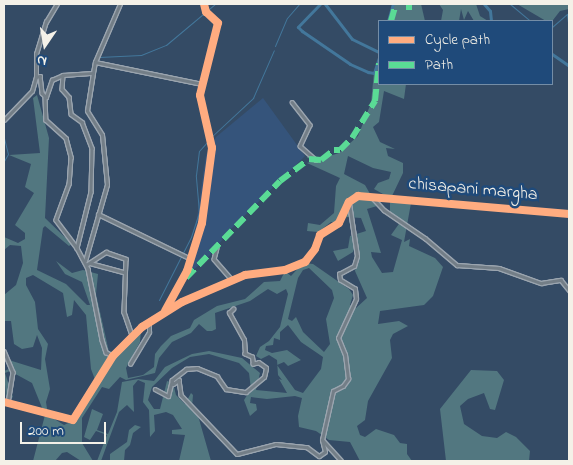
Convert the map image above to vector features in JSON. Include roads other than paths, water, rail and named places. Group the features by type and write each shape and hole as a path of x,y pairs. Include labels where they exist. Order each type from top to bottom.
{"street":[{"path":"4,120 32,91 36,77 36,54 46,22 57,4"},
{"path":"85,264 106,185 102,135 87,111 92,72 120,4"},
{"path":"165,311 191,259 202,223 212,148 200,95 218,23 206,12 204,4"},
{"path":"95,62 202,84"},
{"path":"44,96 52,80 63,75 92,72"},
{"path":"63,75 62,89 69,97 70,114 82,122 92,148 92,192 77,248"},
{"path":"36,77 41,79 46,120 66,138 71,157 70,184 56,220 77,248 85,264 94,289 102,340 106,352 112,356"},
{"path":"292,102 310,125 300,146 316,160"},
{"name":"chisapani margha","path":"349,202 358,196 373,196 569,214"},
{"path":"373,196 384,210 426,238 457,265 499,268 541,283 561,280 569,290"},
{"path":"4,351 13,372 6,403 72,420 112,356 132,335 148,322 165,311 232,280 258,272 285,270 305,262 315,249 320,235 339,223 349,202"},
{"path":"172,380 173,384 179,380 181,395 237,454 276,444 307,447 319,456 325,452 322,440 333,391 343,386 348,379 346,355 338,338 356,299 355,289 340,280 339,274 354,266 357,256 349,202"},
{"path":"98,214 191,259"},
{"path":"217,248 214,259 232,280"},
{"path":"85,264 106,252 126,259 124,272 124,312 132,335"},
{"path":"90,262 124,272"},
{"path":"156,390 168,396 172,380 186,369 197,368 217,376 226,389 246,392 264,377 266,368 259,363 253,364 252,356 245,354 244,340 229,313 233,309"},
{"path":"130,364 149,332 148,322"},
{"path":"322,440 341,461"}],"waterway":[{"path":"99,57 141,55 166,45 215,4"},
{"path":"275,46 287,18 299,4"},
{"path":"320,4 298,27 302,31 350,64 368,72 374,73 378,61"},
{"path":"325,4 352,39 378,52"},
{"path":"388,20 393,4"},
{"path":"484,4 490,11 491,20"},
{"path":"510,4 529,20"},
{"path":"553,26 567,14 569,31"},
{"path":"210,138 253,98 274,50"},
{"path":"553,55 569,66"},
{"path":"4,138 8,154 4,161"},
{"path":"159,300 191,237 199,212 196,175 199,151 208,141"}]}
